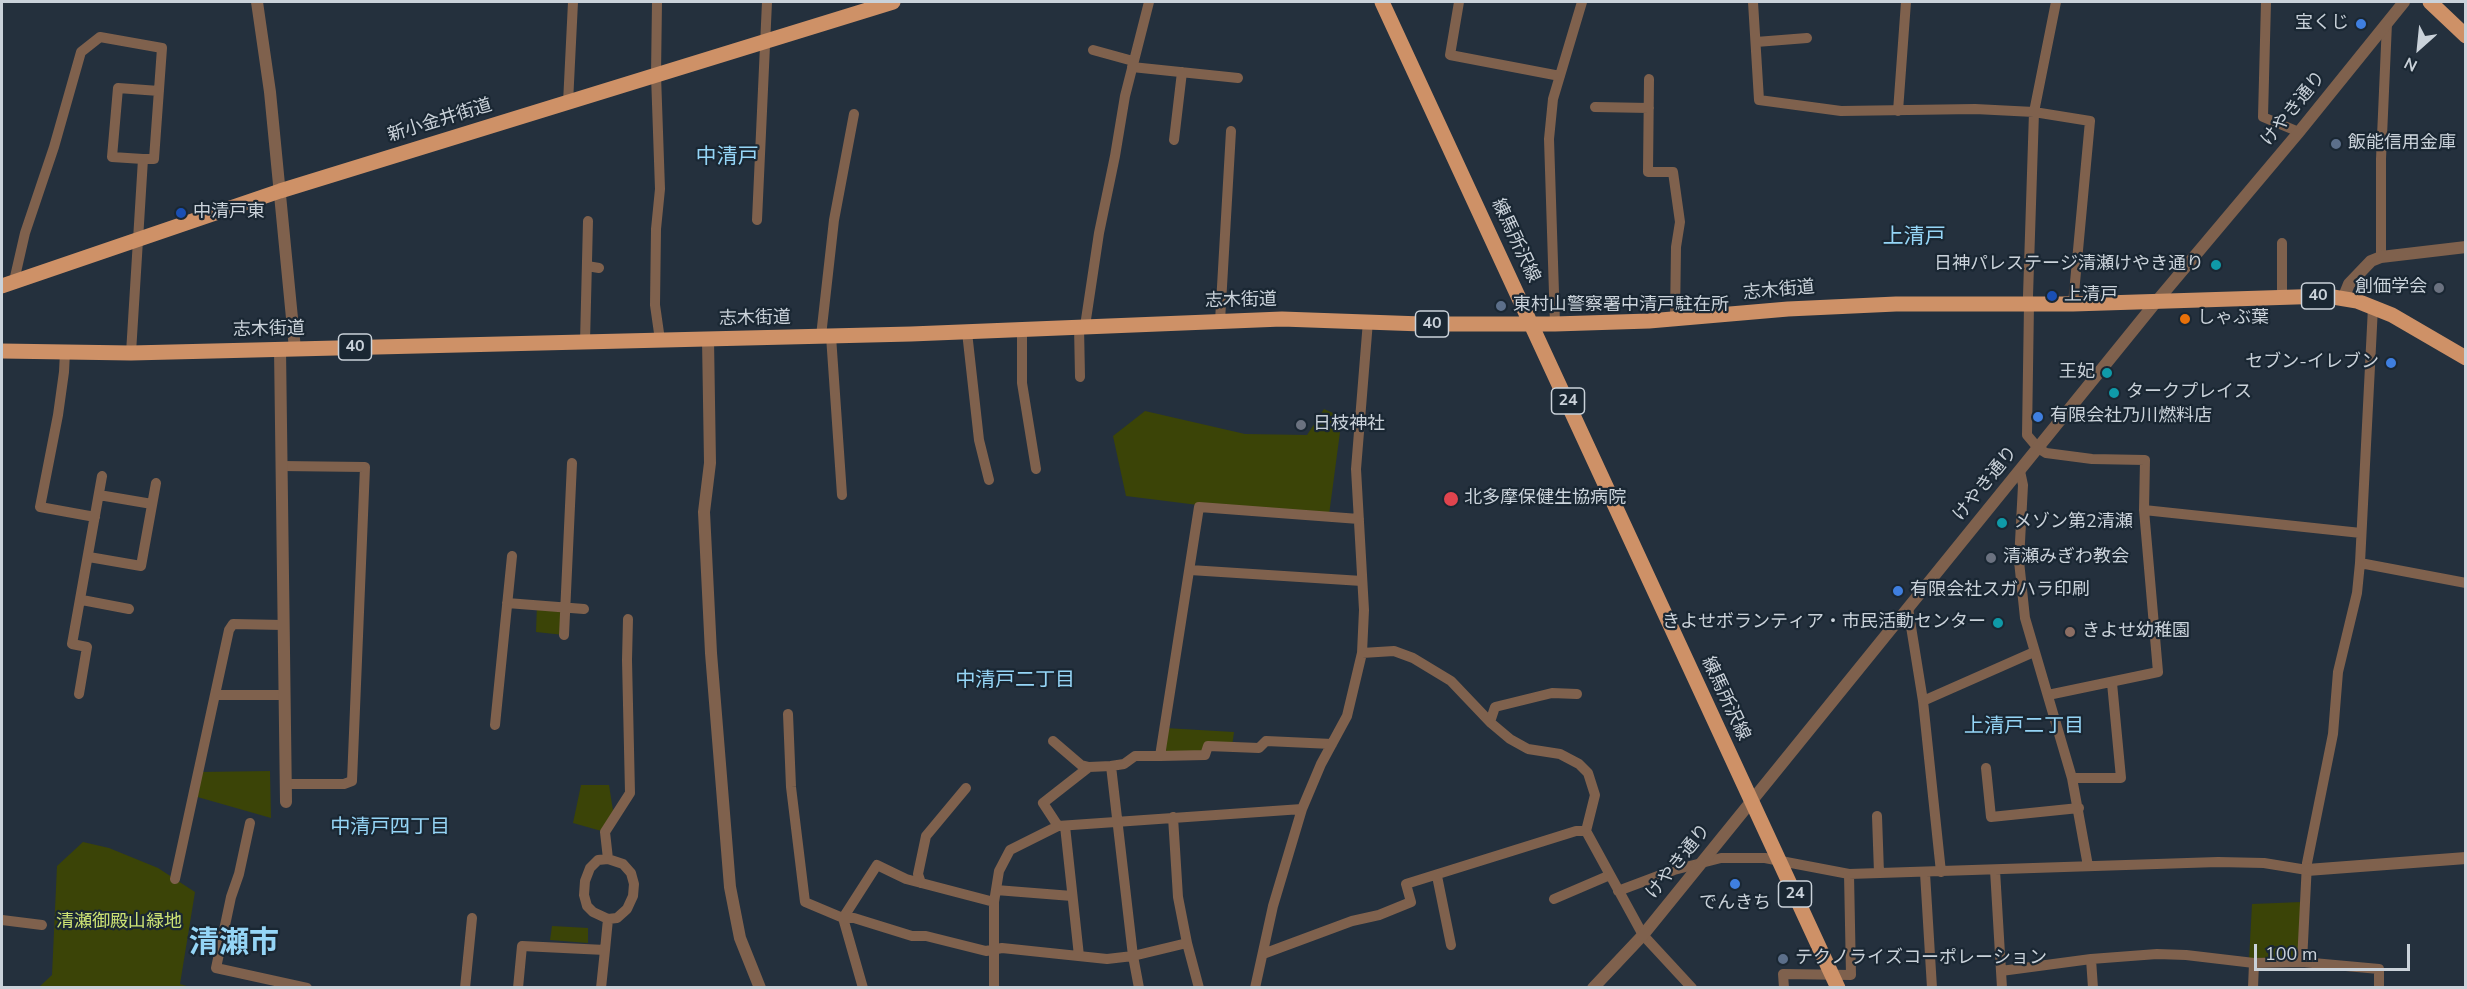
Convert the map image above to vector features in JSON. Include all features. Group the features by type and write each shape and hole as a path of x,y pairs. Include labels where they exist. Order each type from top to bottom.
{"main road":[{"name":"新小金井街道","path":"8,284 280,191 893,2"},
{"name":"練馬所沢線","path":"1382,2 1835,981"},
{"path":"2430,2 2466,36"},
{"name":"志木街道","path":"2,351 131,353 708,339 967,332 1220,321 1555,324 1675,319 1840,306 2073,304 2326,296 2373,307 2392,315 2466,358"}],"street":[{"path":"257,2 270,92 296,349"},
{"path":"568,102 573,2"},
{"path":"657,2 656,75 660,189 656,229 655,305 660,340"},
{"path":"757,220 767,2"},
{"path":"1080,376 1082,326 1098,233 1133,64 1149,2"},
{"path":"1459,2 1450,55 1560,76"},
{"path":"1555,324 1549,139 1553,99 1582,2"},
{"path":"1753,2 1759,100 1841,111 1975,109 2034,112 2090,121 2073,304"},
{"path":"1899,111 1906,2"},
{"path":"2048,695 2158,672 2144,510 2145,460 2055,455 2038,448 2027,435 2030,304 2028,296 2034,112 2056,2"},
{"path":"2266,2 2262,117 2299,132"},
{"name":"けやき通り","path":"1593,987 1643,935 2156,302 2299,132 2404,2"},
{"path":"2381,257 2381,159 2387,23"},
{"path":"8,284 54,147 81,52 100,37 162,48 159,91 154,159 112,157 118,88 159,91"},
{"path":"1756,42 1807,38"},
{"path":"1092,50 1133,64 1238,78"},
{"path":"1174,140 1182,72"},
{"path":"1649,79 1648,172 1673,172 1680,222 1676,247 1675,319"},
{"path":"1595,107 1649,108"},
{"path":"842,495 826,336 834,220 854,114"},
{"path":"1220,321 1231,130"},
{"path":"131,353 143,159"},
{"path":"585,342 588,221"},
{"path":"2282,243 2282,297"},
{"path":"2343,299 2349,284 2365,267 2381,257 2466,247"},
{"path":"587,266 599,268"},
{"path":"2301,962 2307,870 2333,734 2338,672 2357,593 2373,307"},
{"path":"1255,987 1274,906 1302,809 1347,716 1362,653 1364,637 1356,469 1368,321"},
{"path":"1022,330 1022,383 1036,469"},
{"path":"967,332 978,390 989,480"},
{"path":"708,339 710,463 704,512 712,665 730,887 741,938 760,987"},
{"path":"280,349 286,802"},
{"path":"65,352 58,415 40,507 95,517"},
{"path":"564,635 573,463"},
{"path":"281,466 365,467 352,781 344,784 286,784"},
{"path":"2020,471 2023,485 2019,561 2025,618 2073,778 2088,866"},
{"path":"79,694 87,647 72,644 82,600 102,476"},
{"path":"89,557 141,566 156,483"},
{"path":"99,495 152,504"},
{"path":"1160,756 1199,507 1359,519"},
{"path":"2144,510 2361,533"},
{"path":"495,725 512,556"},
{"path":"2360,564 2466,583"},
{"path":"1190,570 1362,581"},
{"path":"82,600 129,609"},
{"path":"507,603 584,609"},
{"path":"1908,608 1923,701 1941,872"},
{"path":"608,859 605,832 630,793 628,619"},
{"path":"175,879 229,630 233,624 282,625"},
{"path":"1362,653 1394,651 1413,658 1452,681 1490,722 1510,739 1528,749 1560,754 1578,764 1588,773 1595,795 1586,831 1643,935 1692,987"},
{"path":"1923,701 2034,652"},
{"path":"2073,778 2121,778 2112,683"},
{"path":"1490,722 1495,707 1552,693 1577,694"},
{"path":"215,695 284,694"},
{"path":"788,714 791,787 806,902 843,918 854,918 912,936 926,936 986,951 994,949 1107,959 1133,956 1187,943"},
{"path":"1053,741 1081,765 1089,767 1124,764 1135,756 1205,755 1208,746 1259,748 1266,741 1332,744"},
{"path":"1111,766 1133,956 1139,987"},
{"path":"1079,956 1061,826 1043,803 1089,767"},
{"path":"1986,768 1991,817 2079,808"},
{"path":"921,883 918,874 926,836 966,788"},
{"path":"994,987 994,902 999,871 1010,850 1061,826 1302,809"},
{"path":"1877,816 1879,873"},
{"path":"1173,817 1178,897 1187,943 1200,987"},
{"path":"250,823 216,968 255,983 308,987"},
{"path":"1263,954 1411,902 1406,884 1576,831 1586,831"},
{"path":"1618,891 1674,870 1716,858 1765,858 1849,874 2264,863 2307,870 2466,858"},
{"path":"608,859 623,864 631,873 634,884 633,896 627,909 617,918 608,919 593,912 587,906 584,895 585,881 590,868 598,860 608,859"},
{"path":"864,987 843,918 877,864 906,879 994,902"},
{"path":"1995,870 2001,987"},
{"path":"1925,873 1932,987"},
{"path":"1784,987 1783,974 1835,981 1851,975 1849,874"},
{"path":"1554,899 1610,875"},
{"path":"1437,876 1451,945"},
{"path":"996,890 1072,896"},
{"path":"465,987 472,918"},
{"path":"601,987 608,919"},
{"path":"2,920 42,925"},
{"path":"519,987 522,946 605,950"},
{"path":"2001,971 2125,956 2186,955 2254,963 2301,962 2379,969 2382,987"},
{"path":"2091,959 2093,987"},
{"path":"2253,987 2254,963"}],"green space":[{"path":"1324,409 1342,417 1329,515 1198,505 1126,496 1113,436 1145,411 1245,434 1307,435"},
{"path":"537,605 565,607 564,635 536,632"},
{"path":"1165,728 1234,732 1232,747 1208,746 1205,755 1160,756"},
{"path":"270,771 271,818 194,796 199,772"},
{"path":"581,785 609,785 614,817 605,832 573,823"},
{"name":"清瀬御殿山緑地","path":"83,842 109,848 158,868 195,892 180,984 190,987 38,988 52,975 57,866"},
{"path":"2302,902 2299,960 2249,960 2252,904"},
{"path":"552,926 588,928 588,943 550,940"}],"place":[{"name":"宝くじ","path":"2361,24"},
{"name":"飯能信用金庫","path":"2336,144"},
{"name":"中清戸東","path":"181,213"},
{"name":"日神パレステージ清瀬けやき通り","path":"2216,265"},
{"name":"創価学会","path":"2439,288"},
{"name":"上清戸","path":"2052,296"},
{"name":"東村山警察署中清戸駐在所","path":"1501,306"},
{"name":"しゃぶ葉","path":"2185,319"},
{"name":"セブン-イレブン","path":"2391,363"},
{"name":"王妃","path":"2107,373"},
{"name":"タークプレイス","path":"2114,393"},
{"name":"有限会社乃川燃料店","path":"2038,417"},
{"name":"日枝神社","path":"1301,425"},
{"name":"北多摩保健生協病院","path":"1451,499"},
{"name":"メゾン第2清瀬","path":"2002,523"},
{"name":"清瀬みぎわ教会","path":"1991,558"},
{"name":"有限会社スガハラ印刷","path":"1898,591"},
{"name":"きよせボランティア・市民活動センター","path":"1998,623"},
{"name":"きよせ幼稚園","path":"2070,632"},
{"name":"でんきち","path":"1735,884"},
{"name":"テクノライズコーポレーション","path":"1783,959"}],"district":[{"name":"中清戸","path":"727,158"},
{"name":"上清戸","path":"1914,238"},
{"name":"中清戸二丁目","path":"1015,681"},
{"name":"上清戸二丁目","path":"2024,727"},
{"name":"中清戸四丁目","path":"390,828"},
{"name":"清瀬市","path":"234,945"}]}
